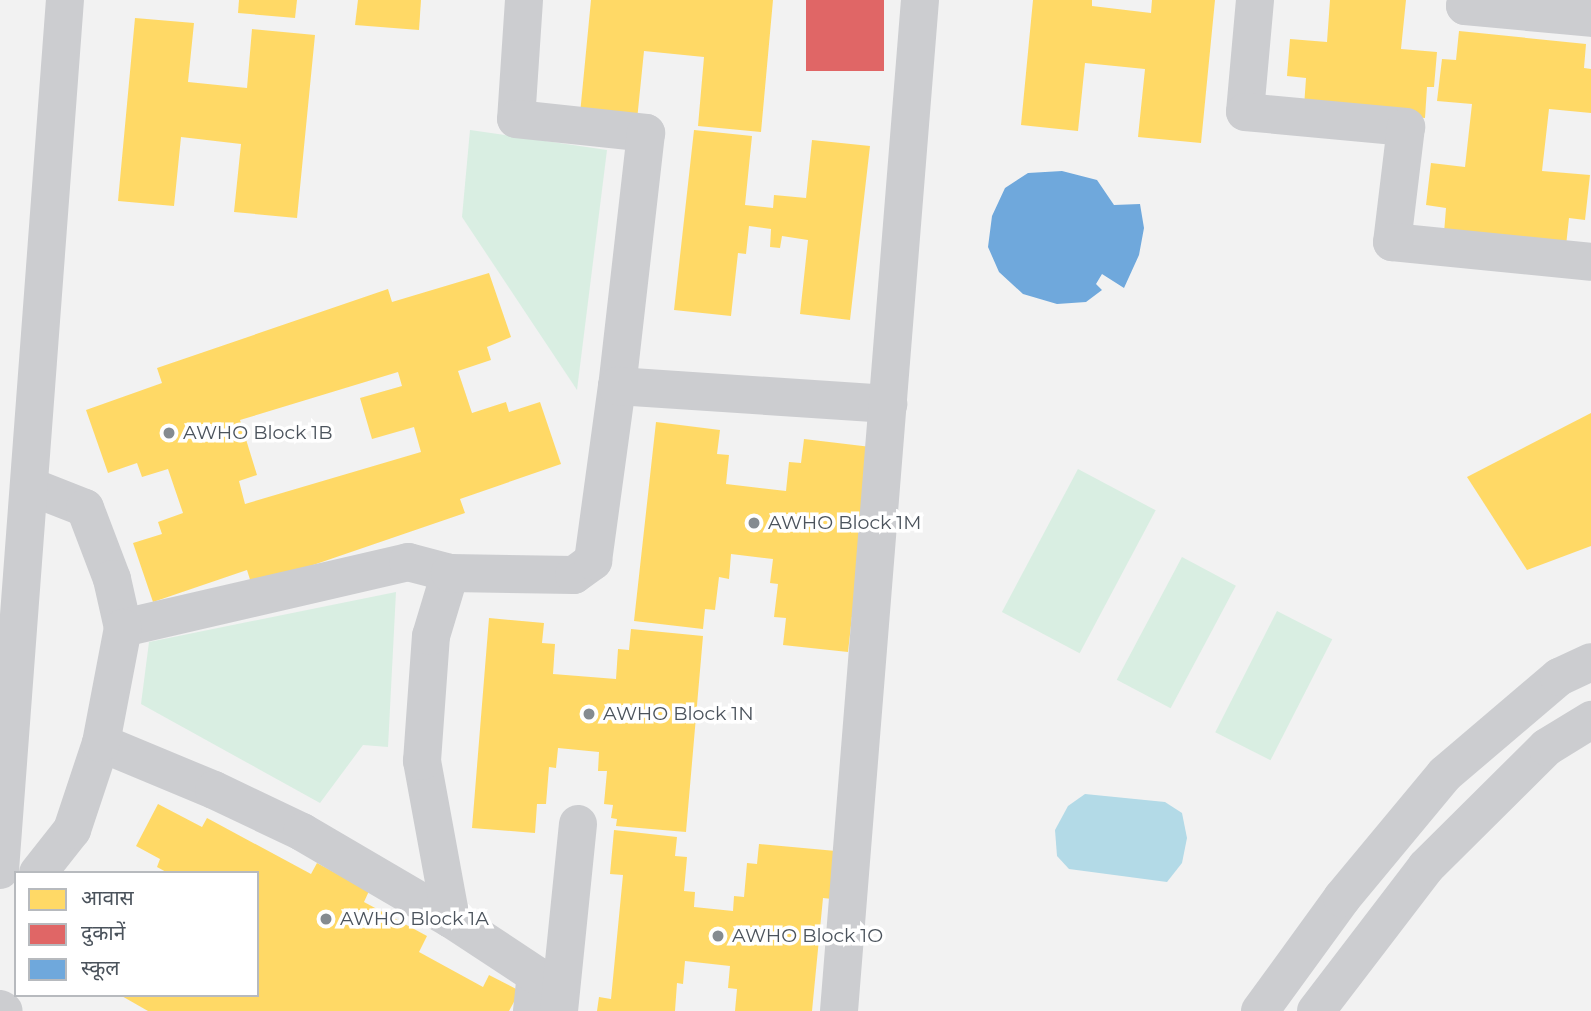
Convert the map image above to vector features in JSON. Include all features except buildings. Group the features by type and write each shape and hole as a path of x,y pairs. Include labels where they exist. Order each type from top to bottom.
{"street":[{"path":"0,870 65,0"},
{"path":"123,628 408,562 450,573 574,575 593,561 617,386 646,133 516,119 524,0"},
{"path":"839,1011 920,0"},
{"path":"1255,0 1245,112 1406,127 1392,242 1591,262"},
{"path":"1466,0 1465,6 1591,18"},
{"path":"617,386 888,404"},
{"path":"29,486 85,508 112,579 123,628 101,743 72,830 40,871"},
{"path":"450,573 431,636 422,761 451,919"},
{"path":"1260,1011 1342,898 1445,774 1559,677 1591,662"},
{"path":"1316,1011 1426,867 1547,747 1591,720"},
{"path":"101,743 214,790 302,832 451,919 536,975 532,1011"},
{"path":"559,1011 578,824"}],"green space":[{"path":"470,130 607,150 577,390 462,217"},
{"path":"1078,469 1156,510 1080,653 1002,612"},
{"path":"1182,557 1236,586 1171,708 1117,680"},
{"path":"396,592 388,747 363,745 320,803 141,704 149,642"},
{"path":"1277,611 1332,639 1270,760 1215,732"}],"water":[{"path":"1085,794 1165,802 1182,813 1187,838 1182,863 1167,882 1069,869 1057,856 1055,830 1068,806"}],"place":[{"name":"AWHO Block 1B","path":"169,433"},
{"name":"AWHO Block 1M","path":"754,523"},
{"name":"AWHO Block 1N","path":"589,714"},
{"name":"AWHO Block 1A","path":"326,919"},
{"name":"AWHO Block 1O","path":"718,936"}]}
